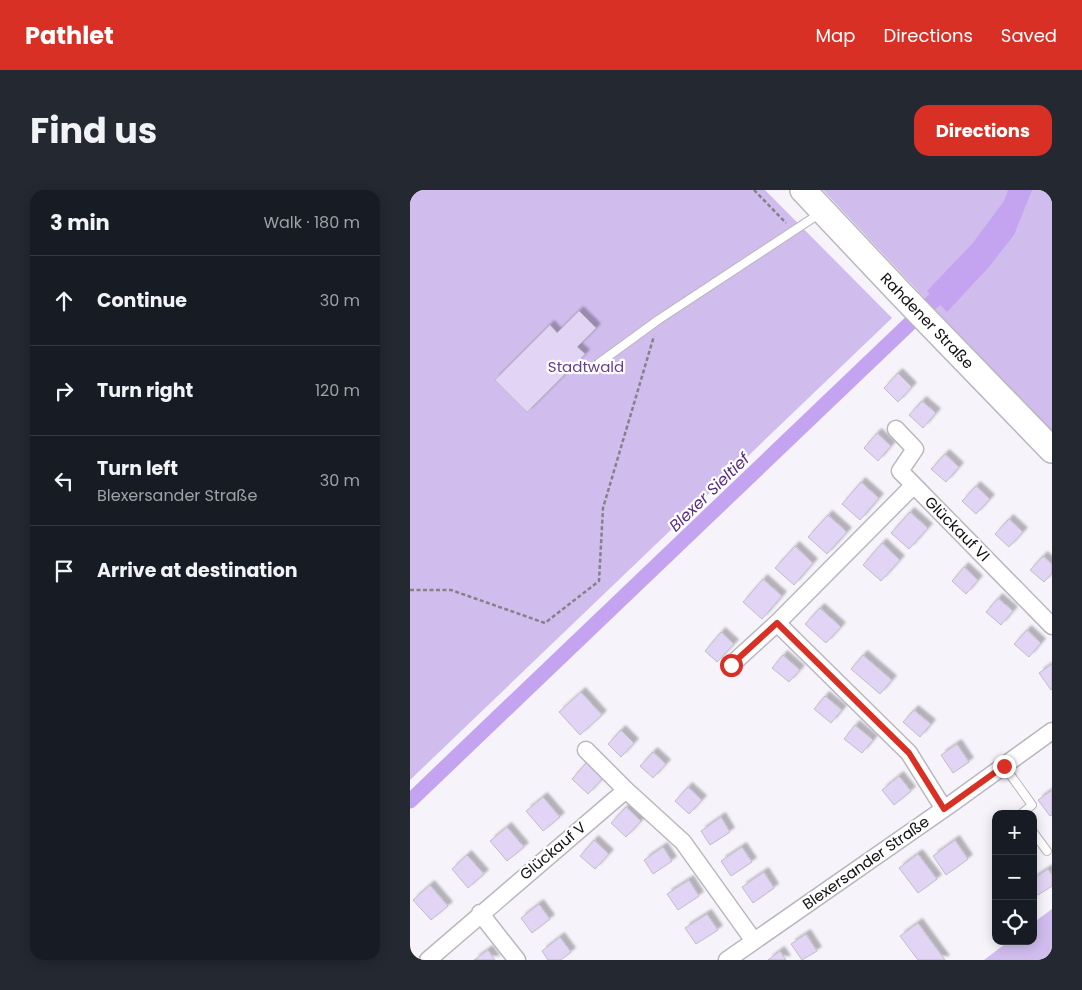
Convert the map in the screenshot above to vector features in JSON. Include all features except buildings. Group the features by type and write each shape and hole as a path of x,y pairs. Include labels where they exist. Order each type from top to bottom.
{"main road":[{"name":"Rahdener Straße","path":"803,190 1052,450"}],"street":[{"name":"Glückauf VI","path":"896,429 916,449 900,471 1052,626"},
{"path":"731,665 777,623 913,486"},
{"path":"777,623 909,753 944,809"},
{"name":"Blexersander Straße","path":"727,960 944,809 1052,731"},
{"path":"586,750 683,842 754,941"},
{"name":"Glückauf V","path":"428,960 480,913 626,790"},
{"path":"480,913 517,960"}],"lane":[{"path":"599,362 658,320 794,232 823,211"},
{"path":"1004,766 1032,805 1026,810"},
{"path":"1037,837 1047,851"}],"path":[{"path":"754,190 794,232"},
{"path":"410,590 451,590 545,623 599,581 603,508 658,320"}],"green space":[{"name":"Stadtwald","path":"410,190 765,190 892,318 410,780"},
{"path":"823,190 1052,190 1052,434"},
{"path":"1052,909 1052,960 984,960 1004,945 1037,945 1037,920"}],"shaded area":[{"path":"1008,190 1032,190 1014,235 988,268 947,312 927,291 972,244 1004,201"}],"waterway":[{"name":"Blexer Sieltief","path":"410,801 949,286"}],"route":[{"path":"731,665 777,623 909,753 944,809 1004,766"}]}
